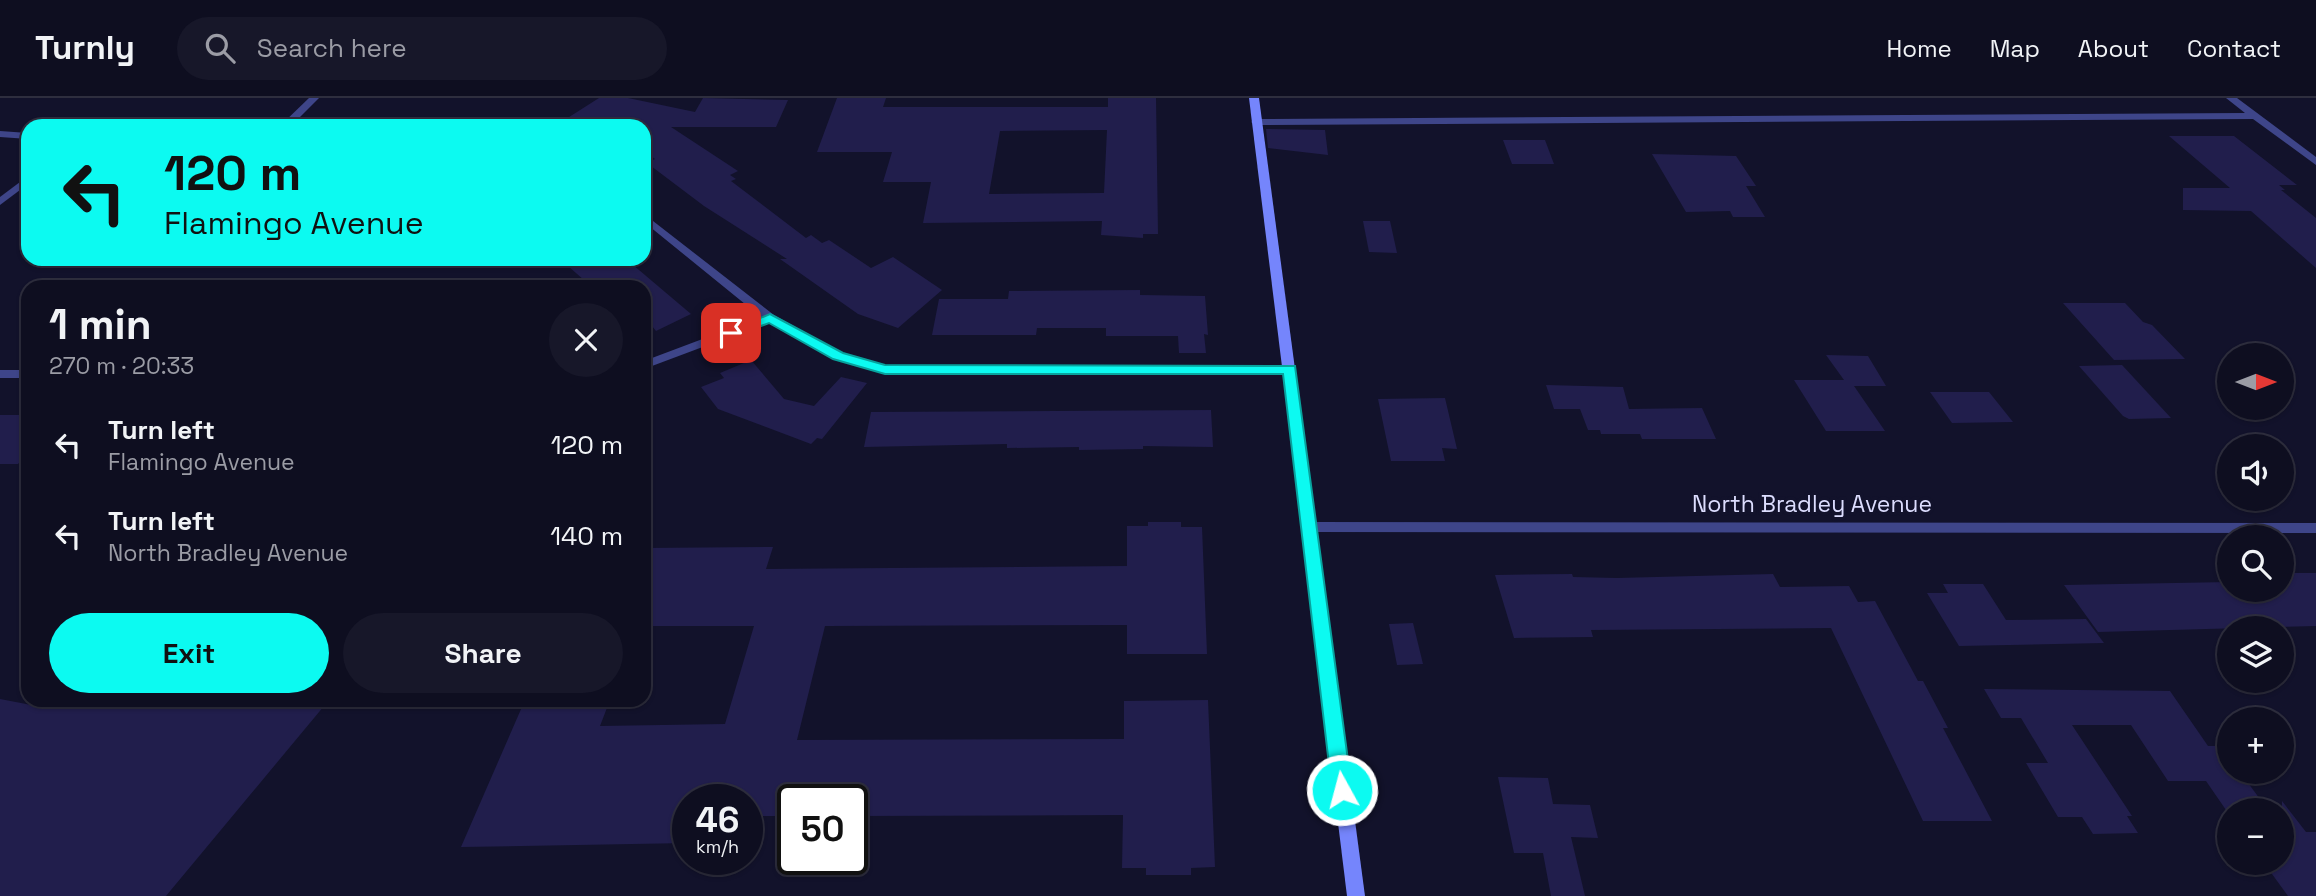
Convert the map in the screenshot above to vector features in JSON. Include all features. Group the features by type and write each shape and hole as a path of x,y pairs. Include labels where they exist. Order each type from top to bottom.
{"main road":[{"path":"1254,98 1275,244 1308,527 1356,896"}],"street":[{"path":"292,119 314,98"},
{"path":"2231,98 2316,162"},
{"path":"1256,122 2255,116"},
{"path":"0,134 21,136"},
{"path":"0,202 21,185"},
{"path":"651,223 770,318 838,356 885,370 1290,369"},
{"path":"651,362 770,318"},
{"path":"0,374 21,374"},
{"name":"North Bradley Avenue","path":"1308,527 2316,528"}],"building":[{"path":"599,98 628,98 695,112 703,98 788,100 776,127 671,127 738,171 730,175 736,179 731,181 806,238 811,235 822,243 829,240 871,268 893,257 942,290 898,328 858,314 780,259 787,259 704,206 651,166 651,161 655,159 651,156 651,119 566,119"},
{"path":"837,98 886,98 883,107 1108,107 1108,98 1156,98 1158,234 1143,234 1143,238 1101,235 1102,221 923,223 931,182 883,182 892,152 817,152","holes":["1107,130 1104,193 989,194 1000,131"]},
{"path":"1266,129 1325,130 1328,155 1268,148"},
{"path":"2169,136 2234,136 2297,185 2279,185 2285,190 2281,190 2316,218 2316,268 2251,211 2183,210 2183,188 2230,188"},
{"path":"1503,140 1545,140 1554,164 1512,164"},
{"path":"1652,154 1736,156 1756,186 1746,186 1765,217 1733,217 1730,211 1686,212"},
{"path":"1363,221 1390,221 1397,253 1369,252"},
{"path":"568,266 634,266 651,280 584,280"},
{"path":"651,280 691,314 656,331 651,325"},
{"path":"1140,290 1140,295 1205,296 1208,335 1204,334 1206,353 1179,353 1178,336 1106,336 1106,328 1037,328 1036,335 932,335 939,299 1008,299 1009,291"},
{"path":"2063,303 2125,303 2143,322 2152,325 2185,359 2114,360"},
{"path":"1826,355 1868,356 1886,386 1854,386 1885,431 1826,431 1794,380 1844,380"},
{"path":"751,360 784,399 814,406 841,377 867,383 822,439 817,438 811,444 718,409 701,387 724,378 720,373"},
{"path":"2122,365 2171,418 2129,419 2123,416 2079,366"},
{"path":"1546,385 1623,387 1629,409 1702,408 1716,439 1642,439 1640,434 1601,434 1600,430 1588,430 1580,409 1554,409"},
{"path":"1930,392 1989,392 2013,422 1952,423"},
{"path":"1445,398 1457,449 1442,448 1445,461 1391,461 1378,399"},
{"path":"1211,410 1213,447 1143,446 1143,449 1079,450 1079,447 1007,448 1007,444 864,447 871,412"},
{"path":"0,415 21,415 21,461 18,464 0,464"},
{"path":"1148,522 1181,522 1181,527 1202,527 1207,654 1127,654 1127,625 825,626 797,740 1124,739 1124,701 1208,700 1215,867 1191,868 1191,875 1146,875 1146,868 1122,868 1123,815 868,816 868,784 777,784 777,816 763,816 763,784 672,784 672,843 461,847 522,707 607,707 600,726 725,724 754,626 651,626 651,548 773,547 766,569 1127,566 1127,526 1148,526"},
{"path":"2294,573 2316,573 2316,626 2294,627 2294,616 2217,616 2217,629 2098,632 2064,585 2217,582 2217,602 2294,602"},
{"path":"1572,574 1573,577 1617,578 1773,574 1780,587 1849,586 1858,602 1875,601 1918,681 1923,681 1948,728 1943,728 1992,821 1923,821 1831,628 1591,630 1593,637 1514,638 1495,575"},
{"path":"1943,584 1983,584 2006,620 2086,619 2104,643 1959,646 1927,593 1948,593"},
{"path":"1413,623 1423,664 1397,665 1389,624"},
{"path":"1984,689 2170,691 2208,746 2217,746 2217,784 2249,784 2259,798 2218,798 2206,781 2168,781 2131,725 2072,725 2132,816 2127,816 2138,833 2093,834 2082,817 2058,817 2026,763 2048,763 2021,718 2001,718"},
{"path":"0,699 21,703 21,707 47,708 323,707 166,896 0,896"},
{"path":"1498,777 1548,778 1553,804 1590,805 1598,838 1571,837 1585,896 1551,896 1543,853 1514,853"},
{"path":"2294,816 2306,832 2316,832 2316,896 2288,896 2273,875 2294,875"}],"route":[{"path":"731,333 770,318 838,356 885,370 958,372 1290,369 1342,790"}]}
